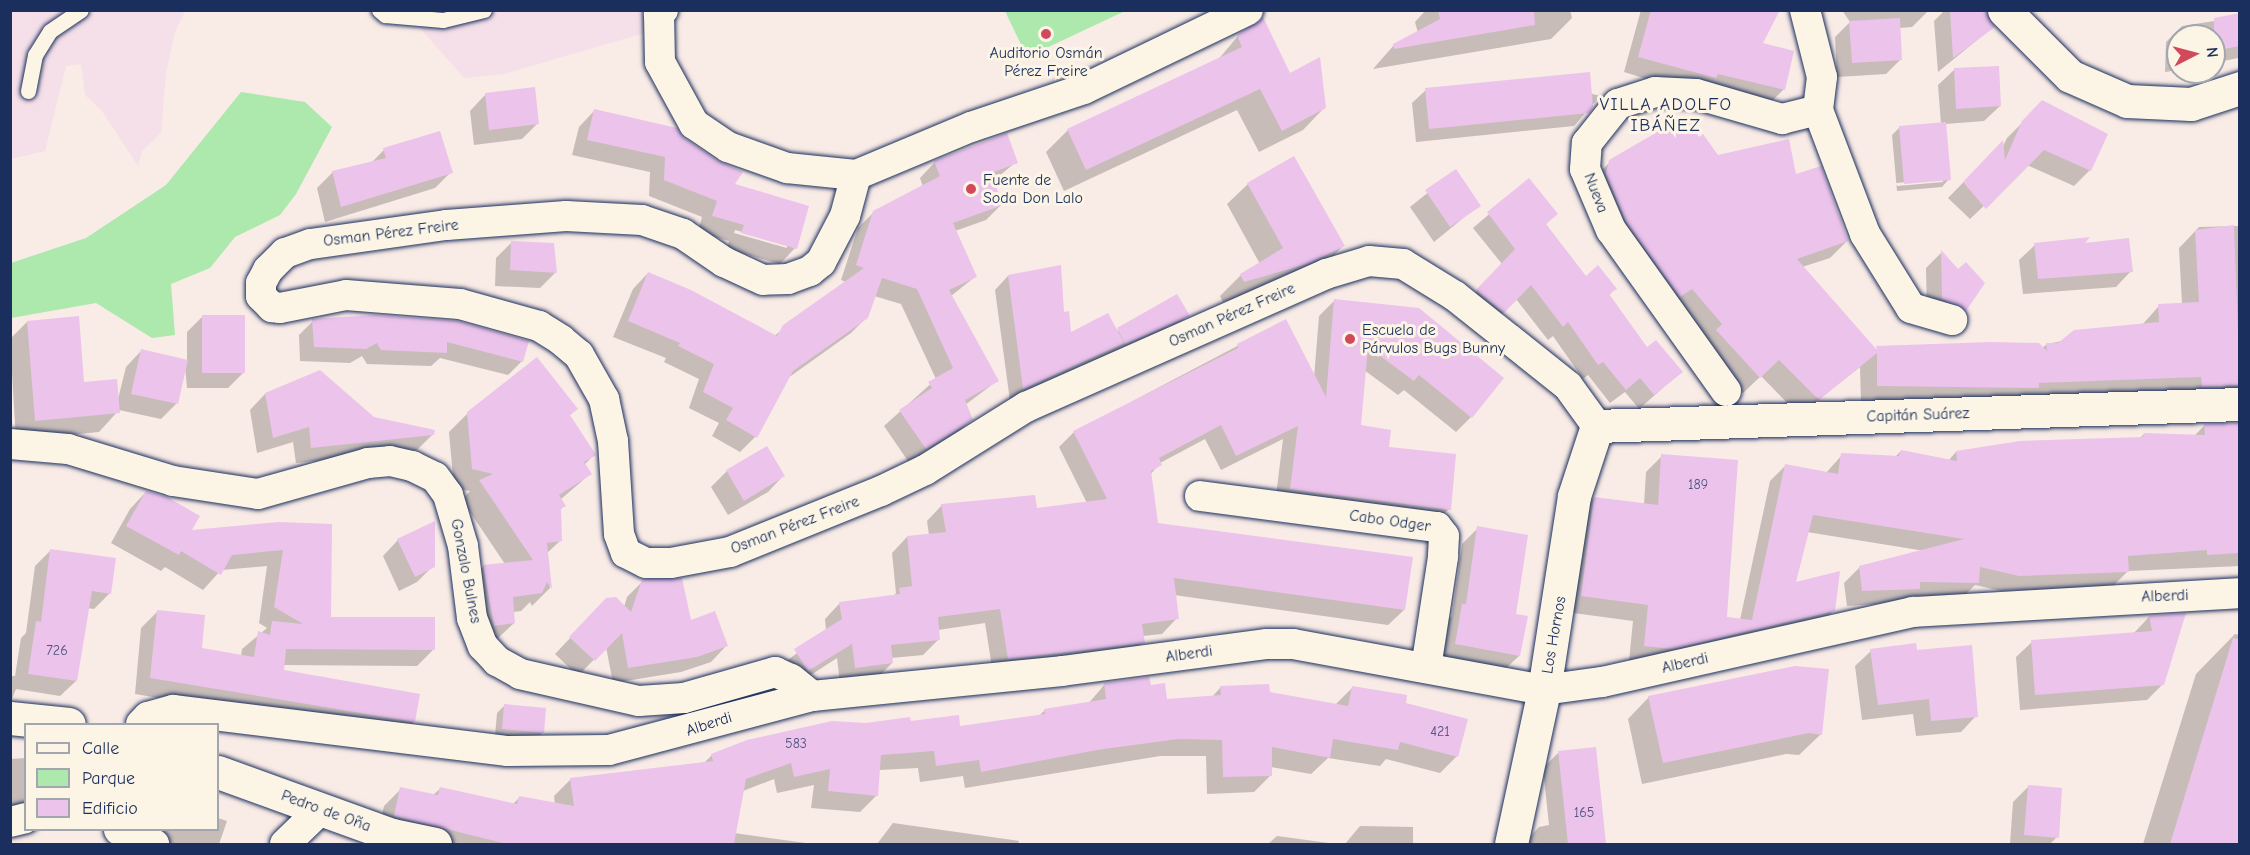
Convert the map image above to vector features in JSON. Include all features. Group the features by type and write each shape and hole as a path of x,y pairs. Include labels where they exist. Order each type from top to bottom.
{"street":[{"path":"663,10 659,14 660,62 694,124 728,147 787,168 856,175 971,127 1084,89 1248,10"},
{"path":"1804,10 1822,77 1818,110 1865,234 1911,308 1952,320"},
{"path":"2004,10 2070,76 2127,101 2191,104 2240,88"},
{"name":"Nueva","path":"1726,391 1611,230 1585,168 1587,143 1618,104 1655,92 1696,94 1782,119 1818,110"},
{"name":"Osman Pérez Freire","path":"856,175 845,216 821,262 810,271 788,279 763,280 724,262 683,234 642,220 566,216 446,225 310,244 285,253 268,270 261,283 261,296 272,307 280,309 346,296 460,304 539,326 561,340 579,356 604,399 613,441 619,534 626,553 646,562 671,563 730,552 850,504 925,470 1036,403 1326,274 1369,261 1403,264 1455,296 1568,386 1597,426"},
{"name":"Capitán Suárez","path":"1597,426 2240,404"},
{"name":"Los Hornos","path":"1512,844 1544,690 1574,496 1597,426"},
{"name":"Gonzalo Bulnes","path":"10,444 68,449 173,481 258,494 368,463 390,461 412,466 435,477 448,495 464,546 472,618 483,646 497,661 520,674 639,701 684,698 775,672 792,679 812,696"},
{"name":"Cabo Odger","path":"1200,496 1437,527 1444,536 1443,557 1426,668"},
{"name":"Alberdi","path":"142,723 148,717 173,710 508,751 556,753 644,743 812,696 1062,671 1267,644 1293,644 1544,690 1602,682 1913,612 2240,593"},
{"path":"10,718 59,723"},
{"name":"Pedro de Oña","path":"219,772 393,835 435,844"},
{"path":"285,844 321,809"},
{"path":"122,831 154,844"}],"lane":[{"path":"28,91 35,55 50,31 81,10"},
{"path":"379,10 385,15 443,20 484,10"}],"shaded area":[{"path":"11,11 185,11 175,32 166,72 161,133 142,151 138,166 102,111 85,95 81,64 66,66 45,151 11,159"},
{"path":"405,11 649,11 648,32 504,74 464,78"}],"green space":[{"name":"Auditorio Osmán Pérez Freire","path":"1005,11 1125,11 1027,57"},
{"path":"241,92 305,102 332,127 296,194 280,215 235,237 210,268 171,284 175,335 152,338 96,303 11,318 11,263 86,238 166,185"}],"building":[{"path":"1438,10 1534,10 1535,25 1394,49 1393,44 1440,19"},
{"path":"1651,10 1780,10 1763,43 1794,51 1785,90 1718,74 1716,78 1638,57"},
{"path":"1950,10 1986,10 1995,27 1953,58"},
{"path":"2240,13 2240,46 2226,49 2226,24 2214,24 2214,18"},
{"path":"1263,17 1290,73 1320,57 1326,108 1282,131 1260,89 1086,170 1067,129 1242,47 1237,35"},
{"path":"1900,18 1902,60 1852,63 1849,21"},
{"path":"1999,66 2001,106 1956,109 1954,68"},
{"path":"1590,72 1593,107 1589,113 1429,129 1425,88"},
{"path":"535,87 539,124 489,130 485,93"},
{"path":"2042,100 2108,134 2091,171 2044,150 1986,209 1963,182 2003,140 2005,160 2022,121"},
{"path":"594,109 677,128 684,138 718,161 743,172 735,184 809,206 797,249 741,233 744,225 712,216 717,201 664,180 665,157 587,140"},
{"path":"1685,116 1699,137 1703,134 1718,155 1789,139 1796,174 1821,166 1848,241 1797,259 1877,350 1876,346 1991,342 2039,343 2047,351 2046,343 2058,343 2074,330 2159,322 2158,304 2199,302 2195,230 2234,225 2240,385 2202,387 2201,377 2039,383 2039,388 1877,386 1877,353 1819,400 1779,360 1760,378 1716,330 1722,324 1692,289 1680,297 1626,222 1606,174 1609,160"},
{"path":"1946,122 1951,180 1904,184 1899,126"},
{"path":"440,131 453,173 341,207 332,171 386,158 383,148"},
{"path":"1007,133 1018,163 991,173 1003,205 953,223 977,277 949,290 999,381 965,400 973,420 926,449 899,410 932,388 928,382 953,368 917,289 882,278 868,318 793,371 757,438 726,420 733,408 703,392 714,364 678,346 680,343 628,321 648,272 691,290 777,336 783,325 864,268 856,265 873,211 940,176 934,161"},
{"path":"1294,156 1345,246 1307,264 1244,282 1240,274 1283,248 1247,183"},
{"path":"1456,169 1481,206 1450,227 1425,190"},
{"path":"1529,178 1558,214 1546,224 1586,276 1598,265 1617,289 1609,294 1647,347 1656,340 1683,372 1654,395 1640,378 1626,390 1603,362 1598,365 1568,322 1563,327 1531,285 1504,313 1476,290 1515,249 1487,212"},
{"path":"2090,237 2085,243 2129,238 2133,272 2038,279 2034,243"},
{"path":"511,241 554,243 557,273 510,270"},
{"path":"1941,250 1958,269 1966,262 1985,283 1966,311 1942,299"},
{"path":"1061,265 1064,312 1069,311 1071,332 1108,313 1124,343 1023,389 1008,275"},
{"path":"1177,294 1190,316 1125,344 1117,328"},
{"path":"1334,299 1419,308 1504,378 1472,418 1419,375 1414,381 1368,347 1361,425 1391,430 1389,447 1456,454 1451,510 1290,489 1298,426 1236,456 1221,425 1159,458 1162,465 1151,471 1158,523 1413,557 1405,610 1174,578 1179,619 1142,624 1145,643 1008,659 1000,609 938,617 940,640 891,645 893,663 855,668 852,644 808,671 794,649 842,619 839,602 900,594 899,588 912,586 907,536 946,532 941,504 1035,495 1037,508 1107,499 1073,431 1238,348 1237,344 1286,319 1326,397"},
{"path":"202,315 245,315 245,373 202,373"},
{"path":"374,315 457,321 529,341 523,362 447,342 447,353 381,350 377,343 366,349 314,347 312,319"},
{"path":"79,316 84,382 117,379 120,413 35,421 27,321"},
{"path":"141,349 188,360 178,404 131,394"},
{"path":"537,357 578,409 570,415 596,455 584,462 592,474 559,495 566,506 561,509 562,541 547,543 552,589 547,582 542,593 513,597 515,623 494,626 483,565 533,560 479,480 493,474 472,469 467,412"},
{"path":"320,370 374,417 435,430 434,435 311,448 309,427 273,438 265,393"},
{"path":"2240,423 2240,553 2207,555 2207,550 2128,556 2129,572 2019,576 1980,567 1979,583 1920,582 1920,589 1862,591 1859,566 1964,539 1813,515 1796,582 1840,571 1835,611 1672,649 1644,646 1648,605 1581,596 1594,497 1658,505 1661,454 1738,460 1727,617 1752,620 1785,464 1838,474 1841,453 1899,456 1901,450 1957,461 1956,451 2020,441 2143,437 2144,433 2205,435 2204,424"},
{"path":"767,446 785,476 744,501 726,470"},
{"path":"146,491 167,497 200,516 192,530 279,522 332,524 331,617 435,617 435,650 286,649 284,670 420,694 415,722 150,678 157,610 205,615 202,648 254,657 258,631 270,635 272,621 303,624 274,607 283,550 232,555 221,575 181,551 179,555 126,526"},
{"path":"435,521 435,567 415,577 397,539"},
{"path":"1477,526 1528,535 1516,614 1528,616 1520,656 1455,644 1462,604 1466,604"},
{"path":"50,549 116,558 111,594 92,591 77,681 28,674 36,621 41,622"},
{"path":"682,578 691,620 715,611 728,646 697,657 628,668 622,633 595,661 569,637 606,598 616,597 631,612 642,579"},
{"path":"2186,613 2164,685 2035,695 2031,640 2152,631 2149,616"},
{"path":"2233,638 2240,639 2240,844 2170,844"},
{"path":"1916,643 1917,650 1972,645 1978,717 1931,721 1929,699 1878,705 1870,649"},
{"path":"1795,666 1829,669 1822,735 1809,733 1663,763 1648,696"},
{"path":"1149,677 1151,685 1165,683 1167,699 1221,695 1220,686 1269,684 1270,692 1348,706 1352,686 1407,695 1406,703 1468,719 1458,757 1400,742 1398,750 1333,739 1330,758 1272,747 1272,776 1223,777 1222,740 1178,739 1097,750 981,772 979,760 936,766 934,751 881,755 878,796 828,791 830,769 794,777 791,763 746,779 734,844 507,844 394,816 400,787 438,795 440,787 517,804 519,796 574,806 570,778 713,761 711,754 747,740 832,721 866,723 910,717 911,721 959,715 960,726 1045,714 1044,709 1106,699 1104,683"},
{"path":"504,704 546,708 544,733 502,729"},
{"path":"1596,747 1606,844 1568,844 1558,751"},
{"path":"2028,785 2062,788 2059,838 2024,835"}],"place":[{"name":"Auditorio Osmán Pérez Freire","path":"1046,34"},
{"name":"Fuente de Soda Don Lalo","path":"971,189"},
{"name":"Escuela de Párvulos Bugs Bunny","path":"1350,339"}],"district":[{"name":"VILLA ADOLFO IBÁÑEZ","path":"1666,116"}]}
